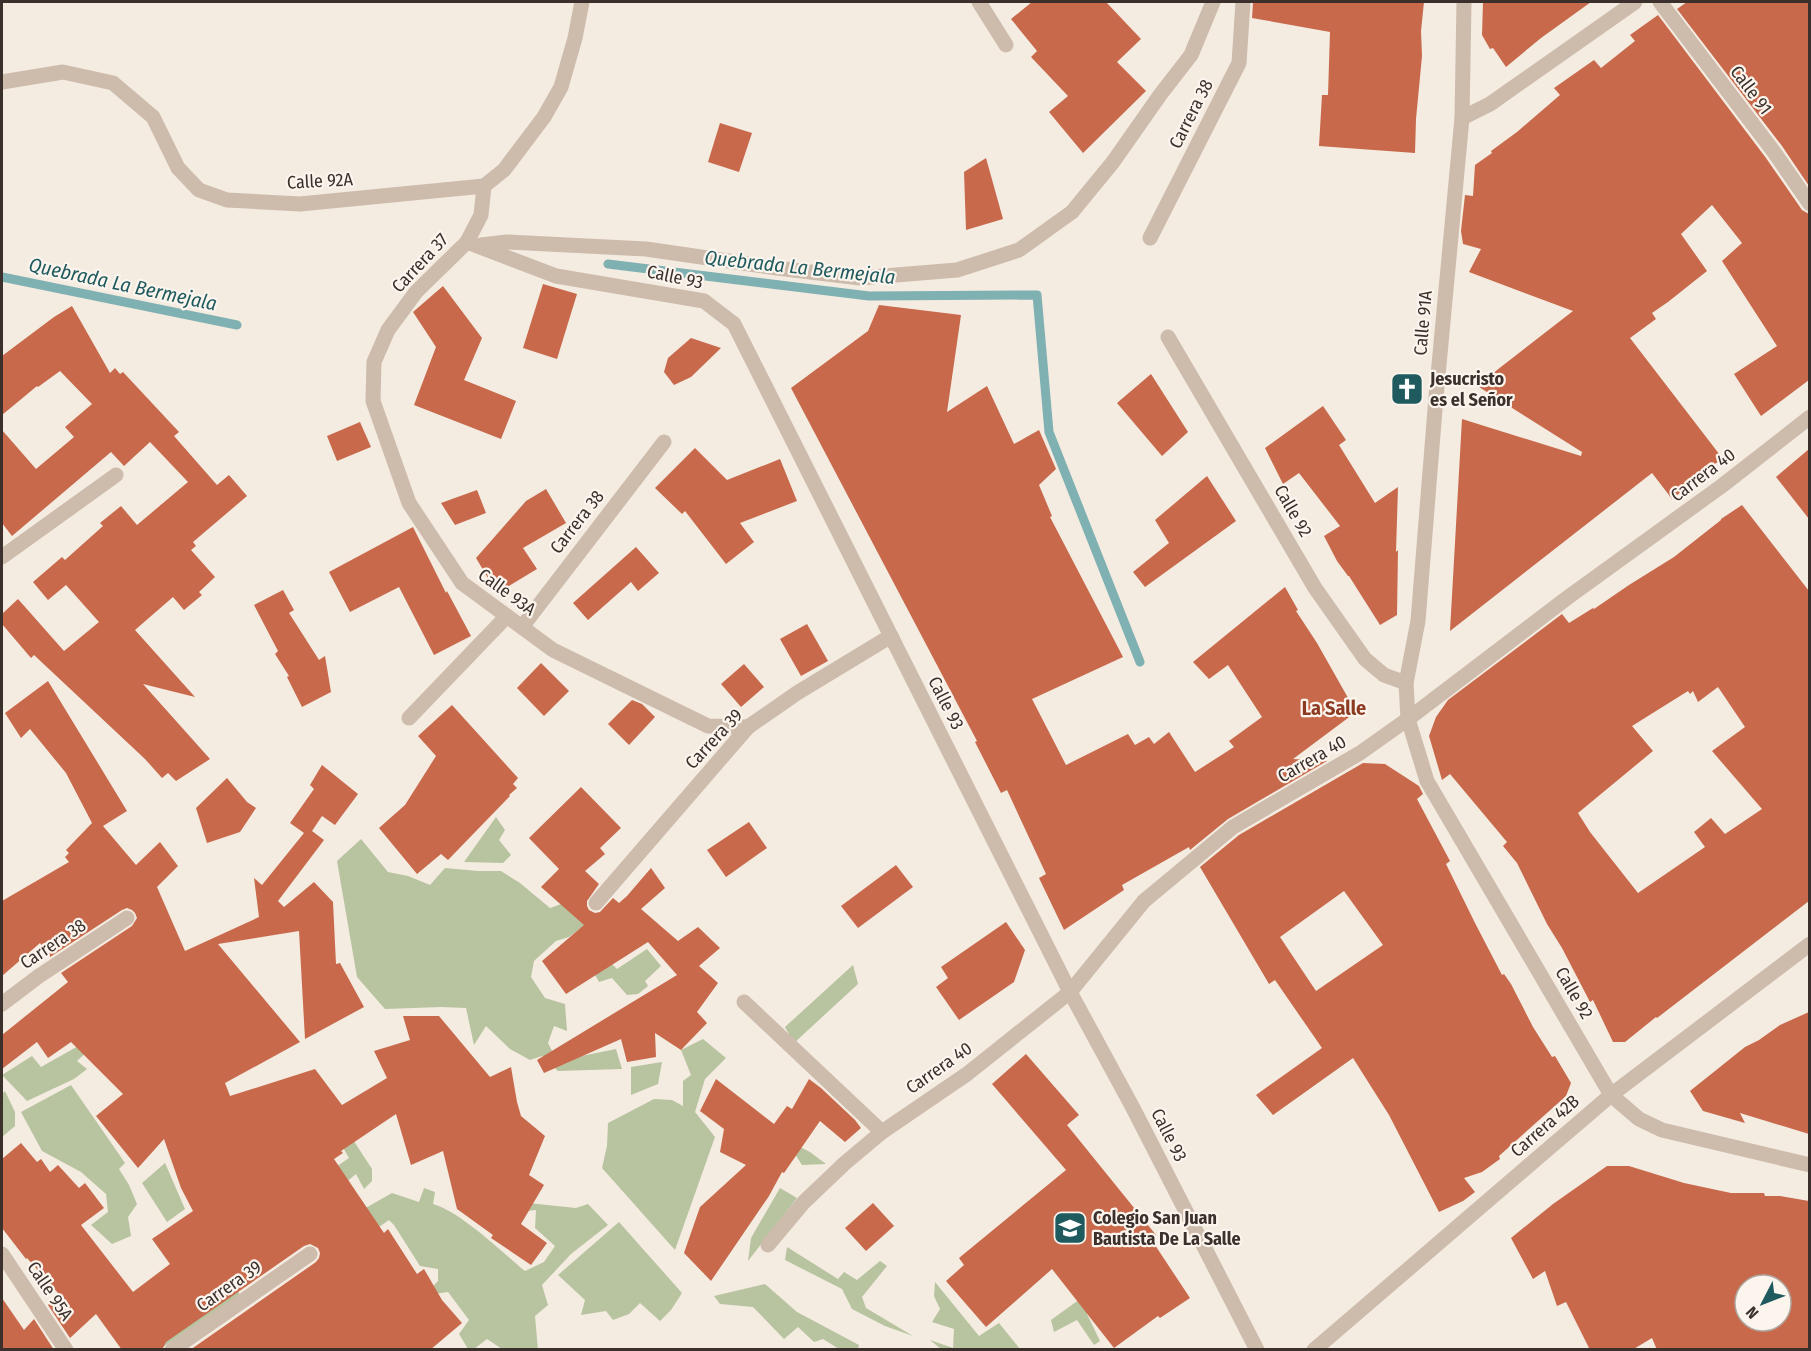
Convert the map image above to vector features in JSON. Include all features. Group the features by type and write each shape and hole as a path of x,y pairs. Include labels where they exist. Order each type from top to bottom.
{"street":[{"path":"484,186 504,170 544,117 561,87 575,38 582,2"},
{"path":"980,2 1006,45"},
{"path":"472,244 507,242 646,249 860,278 957,270 1019,250 1072,212 1113,162 1160,94 1191,55 1213,2"},
{"name":"Carrera 38","path":"1150,238 1239,63 1243,2"},
{"name":"Calle 91A","path":"1408,719 1406,683 1418,621 1462,118 1464,2"},
{"path":"1462,118 1490,104 1635,2"},
{"name":"Calle 91","path":"1660,2 1774,152 1809,204"},
{"name":"Calle 92A","path":"2,82 63,72 113,83 153,117 178,168 199,190 227,200 300,204 484,186"},
{"name":"Carrera 37","path":"374,362 388,330 416,292 472,244 481,215 484,186"},
{"name":"Calle 93","path":"472,244 556,276 704,301 734,324 1070,992 1133,1108 1257,1350"},
{"name":"Calle 92","path":"1168,337 1315,588 1365,659 1384,675 1406,683"},
{"name":"Calle 93A","path":"374,362 373,401 409,503 462,583 553,650 708,726 748,727"},
{"name":"Carrera 40","path":"768,1245 804,1202 882,1132 967,1074 1070,992 1144,902 1233,827 1360,753 1408,719 1567,598 1723,485 1809,417"},
{"name":"Carrera 38","path":"522,627 664,442"},
{"path":"2,557 116,476"},
{"path":"409,718 507,616"},
{"name":"Carrera 39","path":"596,903 748,727 797,693 891,636"},
{"name":"Calle 92","path":"1408,719 1428,781 1611,1095 1639,1119 1662,1130 1809,1165"},
{"name":"Carrera 38","path":"2,1004 39,976 127,918"},
{"name":"Carrera 42B","path":"1314,1350 1611,1095 1809,944"},
{"path":"744,1002 882,1132"},
{"name":"Calle 95A","path":"2,1254 66,1350"},
{"name":"Carrera 39","path":"172,1350 310,1254"}],"green space":[{"path":"496,817 505,830 499,840 511,855 503,863 464,862"},
{"path":"361,839 388,872 408,876 430,885 445,868 501,871 520,883 550,908 581,897 585,925 569,937 556,941 534,961 531,977 545,998 565,1004 567,1031 554,1026 548,1043 557,1061 616,1049 622,1069 558,1071 542,1056 530,1060 510,1049 486,1026 474,1045 466,1008 385,1009 357,977 337,861"},
{"path":"647,949 661,966 645,981 648,986 638,994 627,995 612,978 599,982 593,971 609,961 617,969"},
{"path":"853,965 858,984 794,1043 785,1027"},
{"path":"96,1036 91,1048 77,1061 87,1069 74,1079 27,1101 2,1075 32,1056 41,1067"},
{"path":"703,1039 726,1058 705,1079 695,1112 715,1137 675,1250 602,1168 607,1146 608,1123 654,1099 672,1100 683,1106 683,1081 691,1075 681,1050"},
{"path":"662,1062 658,1084 631,1095 631,1067"},
{"path":"71,1085 125,1163 119,1169 137,1204 128,1217 131,1236 112,1244 91,1225 108,1212 106,1194 81,1172 42,1151 21,1112"},
{"path":"5,1091 15,1112 15,1126 2,1137 2,1094"},
{"path":"335,1112 372,1169 372,1181 364,1189 356,1174 339,1188 315,1181 349,1158 327,1119"},
{"path":"744,1118 810,1152 826,1164 802,1165 795,1154"},
{"path":"165,1163 185,1209 167,1222 142,1183"},
{"path":"424,1188 435,1192 433,1204 456,1215 525,1271 544,1262 555,1246 535,1228 536,1210 520,1212 528,1203 576,1208 588,1204 608,1225 571,1254 542,1285 548,1305 535,1316 538,1350 502,1349 487,1339 474,1349 468,1349 459,1334 469,1320 448,1292 434,1294 432,1287 438,1281 438,1269 420,1266 389,1220 370,1233 334,1226 392,1193 419,1202"},
{"path":"780,1188 797,1198 748,1261 751,1238"},
{"path":"619,1222 682,1293 671,1310 660,1321 640,1303 629,1314 613,1320 606,1311 581,1315 585,1300 558,1275"},
{"path":"787,1247 838,1279 844,1272 857,1280 880,1261 887,1266 862,1297 866,1308 913,1336 885,1326 852,1309 842,1289 785,1260"},
{"path":"1145,1252 1156,1273 1087,1314 1100,1341 1094,1345 1077,1320 1054,1332 1051,1320"},
{"path":"233,1282 240,1295 160,1349 156,1335"},
{"path":"935,1282 979,1336 999,1323 1020,1349 941,1349 930,1340 953,1348 954,1329 932,1322 940,1309 934,1296"},
{"path":"765,1284 797,1312 859,1345 858,1349 839,1349 823,1339 814,1342 798,1327 784,1339 753,1307 720,1304 714,1296"}],"building":[{"path":"1032,2 1106,2 1141,39 1117,62 1146,91 1083,153 1049,112 1068,96 1031,57 1037,51 1011,19"},
{"path":"1253,2 1424,2 1415,153 1319,146 1322,95 1328,95 1330,32 1252,18"},
{"path":"1483,2 1591,2 1506,67 1493,48 1490,49 1482,35"},
{"path":"1687,2 1809,2 1809,186 1782,146 1677,9"},
{"path":"1658,15 1766,158 1802,210 1809,214 1809,380 1761,416 1734,374 1777,346 1722,261 1742,243 1712,205 1681,234 1707,271 1652,313 1656,319 1630,338 1723,459 1686,481 1690,485 1672,499 1652,473 1450,631 1462,419 1581,456 1582,452 1479,387 1497,370 1573,311 1469,272 1481,249 1463,244 1461,231 1465,195 1473,196 1475,165 1560,95 1554,88 1594,60 1601,68 1635,41 1630,35"},
{"path":"720,123 752,133 739,172 708,162"},
{"path":"986,158 1003,219 966,230 964,172"},
{"path":"543,284 577,294 557,359 523,348"},
{"path":"443,286 482,338 464,380 516,401 501,439 414,405 436,347 413,312"},
{"path":"879,305 961,315 947,412 987,386 1014,444 1039,430 1056,469 1039,485 1052,516 1050,517 1123,657 1032,699 1066,765 1128,734 1135,745 1149,737 1154,744 1169,732 1195,772 1234,747 1229,741 1262,717 1228,665 1209,679 1193,662 1285,587 1298,610 1296,611 1356,712 1293,759 1327,761 1228,819 1190,850 1189,847 1122,885 1124,890 1064,930 1039,878 1046,874 1007,790 1001,793 975,742 977,741 791,388 868,331"},
{"path":"72,306 110,373 115,368 120,374 123,372 179,432 174,436 217,485 229,475 247,496 193,542 196,546 191,550 215,577 199,592 202,595 184,610 173,597 135,630 195,697 143,684 210,759 176,781 168,773 162,778 145,759 34,655 31,658 2,624 2,614 18,599 64,651 99,622 66,585 48,600 33,582 62,557 65,560 103,526 100,523 121,506 137,525 188,482 150,442 124,466 111,452 12,536 2,523 2,430 36,469 74,437 65,427 92,404 60,371 37,386 2,415 2,356"},
{"path":"691,338 721,348 691,377 674,385 664,372 668,358"},
{"path":"1151,374 1188,432 1162,456 1117,403"},
{"path":"1323,406 1346,440 1339,445 1375,503 1398,487 1397,615 1380,625 1337,561 1324,536 1340,526 1299,473 1283,484 1265,448"},
{"path":"360,422 371,447 337,461 327,436"},
{"path":"695,448 727,480 780,459 797,501 740,523 754,542 726,564 685,511 682,514 655,488"},
{"path":"1809,449 1809,519 1776,477"},
{"path":"1207,476 1236,521 1145,587 1133,572 1169,543 1155,520"},
{"path":"546,489 566,523 523,548 537,569 497,593 476,558 526,501"},
{"path":"477,490 486,513 455,525 441,503"},
{"path":"1742,505 1809,591 1809,901 1625,1042 1613,1042 1593,1000 1590,1002 1547,924 1517,863 1503,846 1507,842 1450,774 1442,780 1429,736 1436,717 1448,700 1562,614 1569,623 1594,609 1674,557","holes":["1718,687 1745,727 1712,751 1762,809 1725,834 1711,818 1694,832 1705,847 1638,893 1578,813 1653,751 1632,726 1688,691 1690,694 1693,691 1698,702"]},
{"path":"413,527 446,593 447,591 471,636 434,655 399,587 350,612 329,572"},
{"path":"636,547 659,573 638,591 631,582 588,620 573,603"},
{"path":"283,590 294,610 289,613 319,660 325,656 331,692 302,707 287,677 289,676 275,654 278,651 254,605"},
{"path":"807,624 828,661 801,676 780,639"},
{"path":"541,663 569,691 544,716 517,688"},
{"path":"744,664 764,687 741,707 721,684"},
{"path":"48,681 127,811 103,826 136,865 160,842 178,866 157,887 185,951 259,917 254,878 262,885 304,833 290,823 314,789 310,785 322,765 358,794 335,825 322,816 312,831 324,840 278,901 284,907 314,882 333,902 336,964 340,963 364,1007 305,1039 299,931 218,944 300,1042 225,1083 230,1096 315,1069 342,1105 387,1078 374,1051 410,1040 403,1016 439,1016 490,1077 511,1067 521,1116 545,1136 529,1175 544,1185 521,1224 547,1243 531,1265 491,1238 493,1235 457,1209 443,1151 411,1165 396,1114 341,1151 343,1153 334,1159 384,1233 388,1229 417,1274 424,1269 442,1300 462,1323 430,1350 190,1350 316,1262 320,1253 318,1248 310,1244 166,1342 162,1350 122,1350 96,1314 70,1338 48,1305 58,1293 26,1259 2,1228 2,1159 21,1143 37,1162 41,1159 50,1172 58,1165 79,1188 85,1183 104,1208 81,1225 133,1292 170,1264 152,1239 193,1211 181,1188 164,1139 138,1168 96,1116 123,1094 71,1042 48,1058 37,1042 2,1069 2,1035 68,982 61,973 132,926 137,918 132,910 127,908 122,910 50,957 40,943 2,976 2,901 69,862 65,857 69,853 66,850 92,823 66,773 30,729 21,738 5,713"},
{"path":"632,700 642,704 655,717 629,745 608,724"},
{"path":"452,705 518,778 513,784 517,788 448,860 441,854 417,874 379,828 405,805 436,756 418,736"},
{"path":"1363,763 1385,764 1419,786 1423,794 1417,799 1450,861 1446,864 1475,923 1533,1027 1552,1057 1555,1056 1571,1083 1566,1096 1499,1156 1500,1159 1482,1172 1464,1178 1475,1192 1463,1201 1439,1212 1389,1115 1353,1058 1273,1115 1256,1095 1322,1048 1275,980 1269,984 1200,867 1239,835","holes":["1344,891 1383,945 1316,991 1280,937"]},
{"path":"227,778 247,802 256,808 240,832 207,843 196,808"},
{"path":"581,787 621,828 600,848 605,854 585,871 599,884 587,901 589,910 595,913 600,912 613,898 619,903 651,868 665,888 641,909 678,941 698,927 720,948 699,966 718,983 697,1012 707,1023 681,1050 655,1033 656,1057 627,1062 621,1039 544,1073 537,1060 677,975 648,942 566,994 542,961 584,925 541,887 559,869 529,838"},
{"path":"749,822 767,848 726,877 707,850"},
{"path":"896,865 913,887 858,928 841,906"},
{"path":"1006,922 1025,950 1014,982 959,1020 936,987 948,978 941,967"},
{"path":"1809,1012 1809,1134 1740,1113 1745,1123 1703,1111 1690,1091 1745,1047 1780,1025"},
{"path":"1026,1054 1079,1115 1067,1125 1156,1235 1151,1239 1190,1298 1160,1318 1158,1316 1114,1348 1052,1269 986,1327 946,1281 964,1265 959,1258 1066,1170 992,1084"},
{"path":"716,1079 774,1124 787,1106 792,1109 809,1079 861,1128 845,1142 820,1121 784,1173 782,1172 769,1196 711,1281 684,1253 700,1207 746,1165 720,1152 724,1129 700,1111"},
{"path":"1607,1166 1629,1166 1684,1183 1731,1193 1764,1193 1765,1196 1809,1201 1809,1350 1657,1350 1652,1338 1632,1350 1590,1350 1566,1302 1557,1306 1545,1271 1533,1279 1511,1238 1553,1204"},
{"path":"873,1203 894,1226 866,1251 845,1228"},
{"path":"2,1298 24,1330 34,1319 54,1350 2,1350"}],"waterway":[{"name":"Quebrada La Bermejala","path":"608,264 869,296 1037,295 1049,432 1140,662"},
{"name":"Quebrada La Bermejala","path":"2,277 237,325"}],"place":[{"name":"Jesucristo es el Señor","path":"1407,389"},
{"name":"Colegio San Juan Bautista De La Salle","path":"1070,1228"}],"district":[{"name":"La Salle","path":"1334,708"}]}
